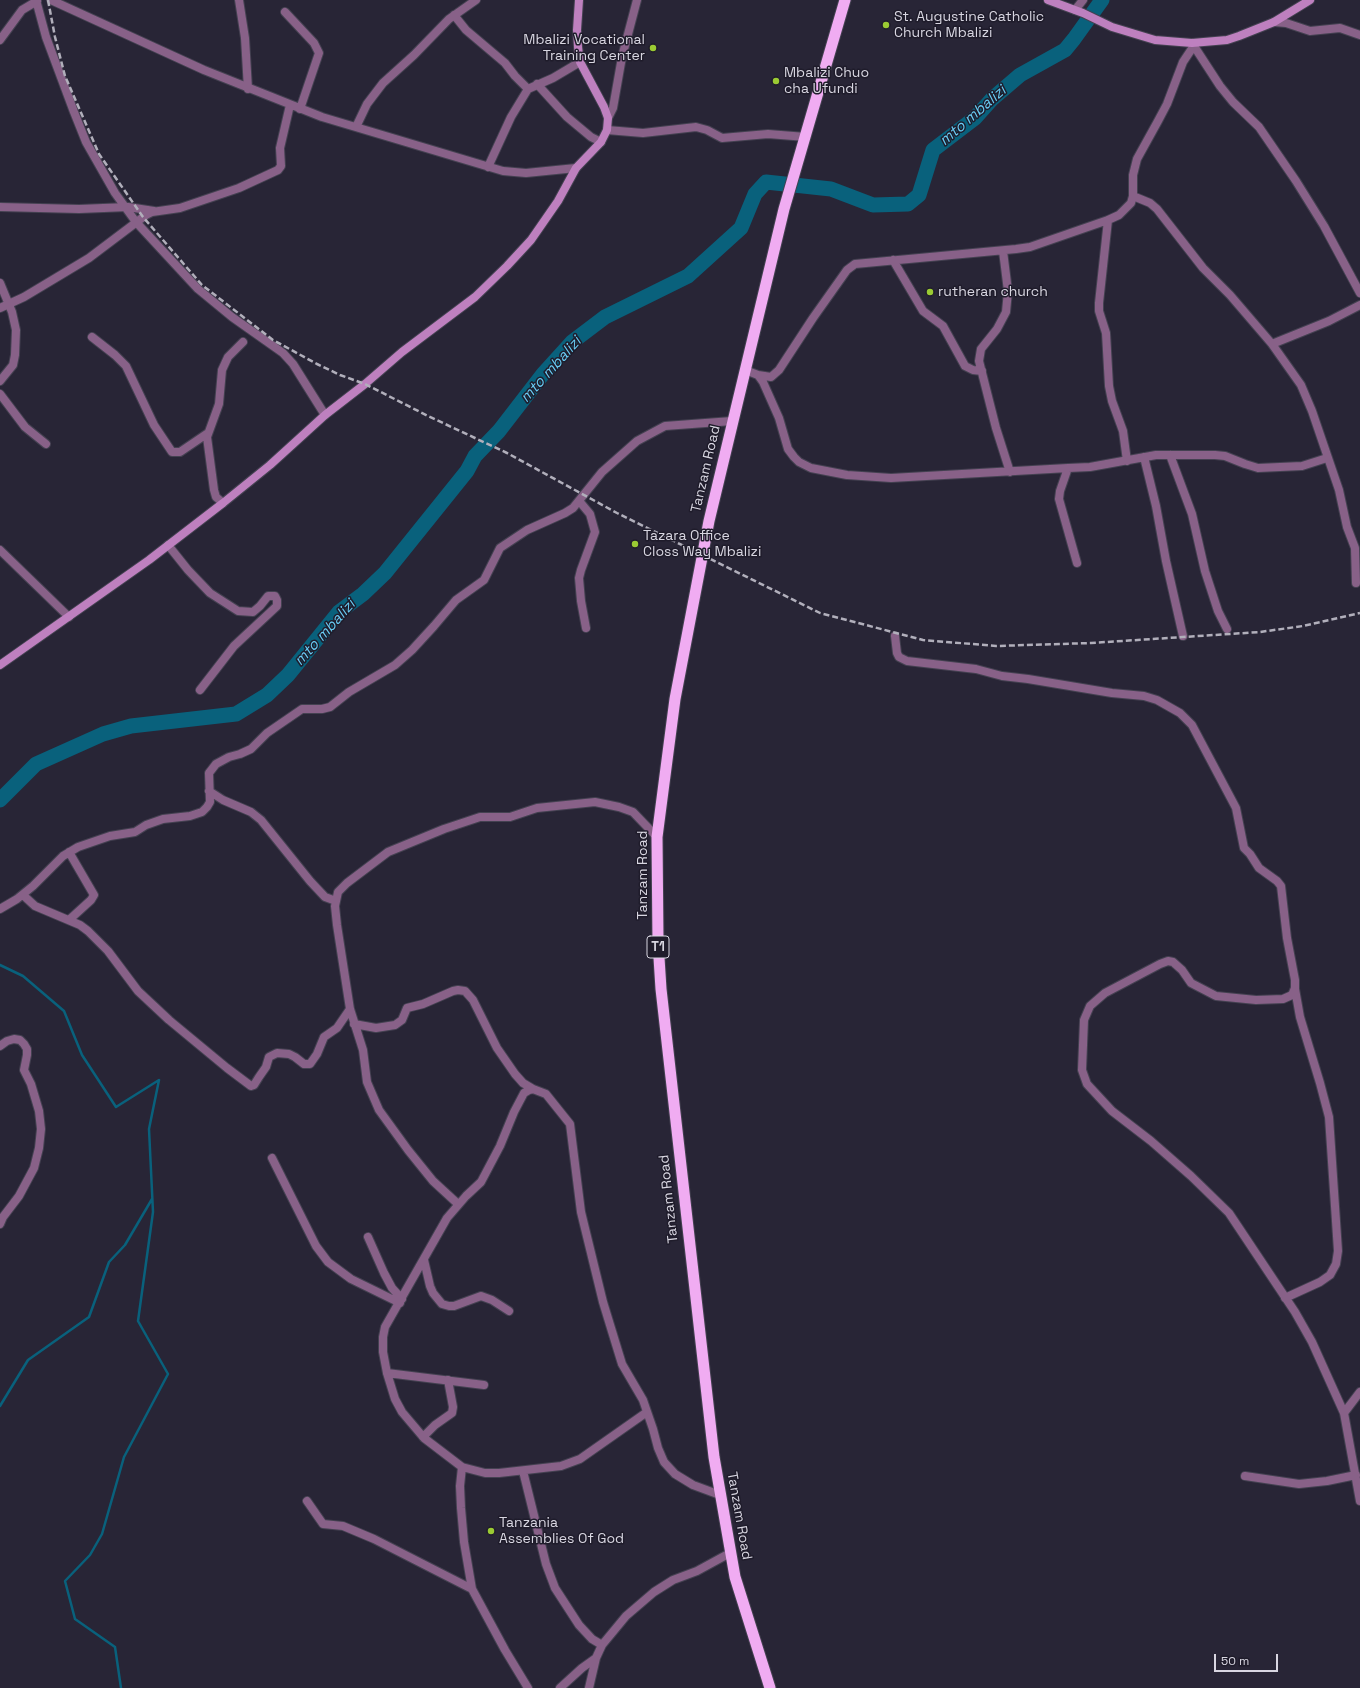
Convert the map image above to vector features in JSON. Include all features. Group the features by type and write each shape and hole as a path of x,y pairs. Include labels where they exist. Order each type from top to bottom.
{"highway":[{"name":"T1","path":"806,137 845,0"},
{"name":"Tanzam Road","path":"770,1688 745,1612 730,1553 712,1442 661,989 658,942 657,837 675,699 709,521 784,209 806,137"}],"main road":[{"path":"0,665 69,617 223,503 270,465 325,415 365,384 402,352 475,297 531,240 558,201 576,168 601,142 607,130 608,118 580,62 577,35 579,0"},
{"path":"1048,0 1083,13 1112,27 1155,40 1192,45 1227,40 1274,22 1310,0"}],"street":[{"path":"51,0 60,2 204,70 300,109 356,127 503,171 526,173 576,168"},
{"path":"239,0 245,38 248,88"},
{"path":"608,118 613,108 622,57 637,0"},
{"path":"1075,10 1083,0"},
{"path":"0,40 22,10 37,1 46,37 86,142 103,174 125,207 136,222 198,289 232,317 283,353 299,372 325,415"},
{"path":"356,127 367,104 383,83 454,15 473,1"},
{"path":"285,12 314,42 319,53 300,109"},
{"path":"454,15 466,30 505,63 528,89"},
{"path":"1274,22 1286,23 1310,31 1340,28 1360,35"},
{"path":"745,370 758,375 771,377 779,370 798,340 851,267 855,264 1003,251 1030,247 1119,215 1128,207 1133,196 1133,175 1137,159 1167,104 1183,62 1192,45 1220,86 1233,102 1259,128 1285,166 1324,226 1360,294"},
{"path":"488,167 511,117 528,89 553,78 580,62"},
{"path":"537,84 567,117 591,137 601,142"},
{"path":"0,308 24,297 89,258 146,215 180,208 239,188 278,170 282,166 280,148 290,105"},
{"path":"607,130 643,133 696,127 707,130 722,138 768,134 806,137"},
{"path":"1133,196 1150,203 1157,209 1203,268 1230,295 1272,344 1292,371 1307,397 1339,490 1346,523 1355,548 1356,583"},
{"path":"0,206 79,209 125,207 157,212"},
{"path":"1108,220 1099,291 1099,307 1106,333 1109,386 1112,401 1123,431 1127,461"},
{"path":"1003,251 1008,291 1008,306 1004,318 981,349 979,361 996,428 1010,472"},
{"path":"893,260 923,311 943,326 965,366 973,370 982,371"},
{"path":"0,284 16,324 15,355 13,365 0,380"},
{"path":"1272,344 1329,321 1360,305"},
{"path":"92,337 109,349 126,366 154,425 172,452 180,452 208,433"},
{"path":"223,503 216,497 214,490 208,433 219,404 222,370 228,357 243,342"},
{"path":"758,375 763,382 779,418 788,448 799,462 811,468 847,475 891,478 1010,472 1090,467 1144,457 1170,455 1225,456 1258,468 1302,466 1328,458"},
{"path":"0,394 25,427 46,444"},
{"path":"0,909 23,895 69,852 78,847 100,839 135,832 146,825 163,819 190,816 202,812 209,805 209,773 216,764 229,756 240,754 251,749 266,733 302,709 322,709 330,707 349,692 395,665 415,646 456,600 484,580 500,548 527,530 565,514 580,502 602,472 637,441 665,426 732,422"},
{"path":"1170,455 1192,514 1205,571 1218,611 1227,629"},
{"path":"1144,457 1156,506 1182,636"},
{"path":"1068,468 1060,491 1059,499 1077,563"},
{"path":"580,502 590,514 595,532 579,578 581,601 586,628"},
{"path":"168,545 188,570 210,593 238,612 253,612 268,596 275,596 278,600 277,606 234,646 200,690"},
{"path":"0,550 69,617"},
{"path":"896,636 897,653 899,657 907,661 976,669 1002,676 1112,693 1144,696 1157,700 1180,713 1192,725 1236,808 1244,848 1259,868 1277,881 1282,889 1287,938 1300,1017 1329,1117 1338,1251 1336,1264 1330,1275 1320,1282 1285,1298"},
{"path":"209,791 227,802 251,812 261,820 310,881 325,897 336,901"},
{"path":"458,1204 433,1181 420,1165 380,1110 367,1082 363,1050 350,1009 336,920 336,901 338,892 347,883 388,852 444,829 476,818 491,816 510,817 537,808 595,802 619,807 633,812 657,837"},
{"path":"69,852 94,895 91,900 69,920"},
{"path":"23,895 35,906 80,925 97,940 120,966 134,987 169,1020 226,1068 251,1086 254,1085 259,1077 269,1057 277,1053 289,1054 304,1064 310,1064 317,1054 324,1037 337,1028 350,1009"},
{"path":"1295,988 1290,997 1277,1000 1256,1000 1216,996 1191,983 1182,970 1173,962 1164,962 1126,981 1096,1000 1087,1011 1082,1047 1082,1070 1087,1084 1112,1111 1151,1141 1191,1176 1229,1213 1305,1328 1344,1413 1360,1501"},
{"path":"354,1024 376,1028 395,1025 402,1020 406,1011 410,1007 423,1004 453,991 465,991 472,1000 497,1048 523,1083 546,1094 570,1124 581,1212 603,1302 622,1364 643,1400 664,1462 675,1474 692,1485 720,1495"},
{"path":"0,1046 7,1041 14,1039 20,1040 27,1049 24,1070 31,1084 39,1111 41,1129 39,1148 34,1168 20,1196 7,1212 0,1224"},
{"path":"533,1089 524,1093 491,1165 481,1182 458,1204 447,1218 384,1332 383,1352 387,1374 395,1399 402,1412 423,1437 462,1467 485,1473 523,1471 561,1466 580,1458 647,1412"},
{"path":"272,1158 316,1246 328,1262 351,1279 401,1301"},
{"path":"368,1237 384,1273 401,1301"},
{"path":"424,1259 430,1286 433,1293 442,1304 454,1306 481,1296 492,1300 509,1311"},
{"path":"387,1374 484,1385"},
{"path":"423,1437 435,1425 452,1413 453,1407 448,1380"},
{"path":"1344,1413 1360,1392"},
{"path":"462,1467 460,1508 472,1589 505,1650 528,1688"},
{"path":"523,1471 546,1564 555,1588 579,1625 592,1639 602,1645"},
{"path":"1245,1476 1299,1484 1327,1481 1356,1475"},
{"path":"307,1501 323,1524 343,1526 374,1539 472,1589"},
{"path":"589,1688 596,1658 602,1645 626,1616 654,1592 673,1580 697,1571 730,1553"},
{"path":"560,1688 582,1668 596,1658"}],"waterway":[{"name":"mto mbalizi","path":"0,800 36,764 103,734 131,726 236,714 267,695 288,675 339,612 363,594 385,573 467,471 475,456 499,431 543,374 572,342 605,317 688,276 741,228 755,194 766,182 831,189 873,205 908,204 919,195 933,150 975,118 992,99 1020,75 1065,50 1102,0"},
{"path":"0,965 23,976 64,1011 82,1055 116,1107 159,1080 149,1129 153,1212 138,1321 168,1374 124,1457 102,1534 90,1555 65,1581 75,1619 115,1647 121,1688"},
{"path":"0,1406 28,1360 89,1317 109,1262 125,1245 152,1199"}],"railway":[{"path":"48,0 55,37 65,76 99,154 143,217 202,285 273,340 317,364 340,375 365,384 428,416 507,453 617,513 820,613 923,640 996,646 1091,643 1260,632 1303,626 1360,613"}],"place":[{"name":"St. Augustine Catholic Church Mbalizi","path":"886,25"},
{"name":"Mbalizi Vocational Training Center","path":"653,48"},
{"name":"Mbalizi Chuo cha Ufundi","path":"776,81"},
{"name":"rutheran church","path":"930,292"},
{"name":"Tazara Office Closs Way Mbalizi","path":"635,544"},
{"name":"Tanzania Assemblies Of God","path":"491,1531"}]}
